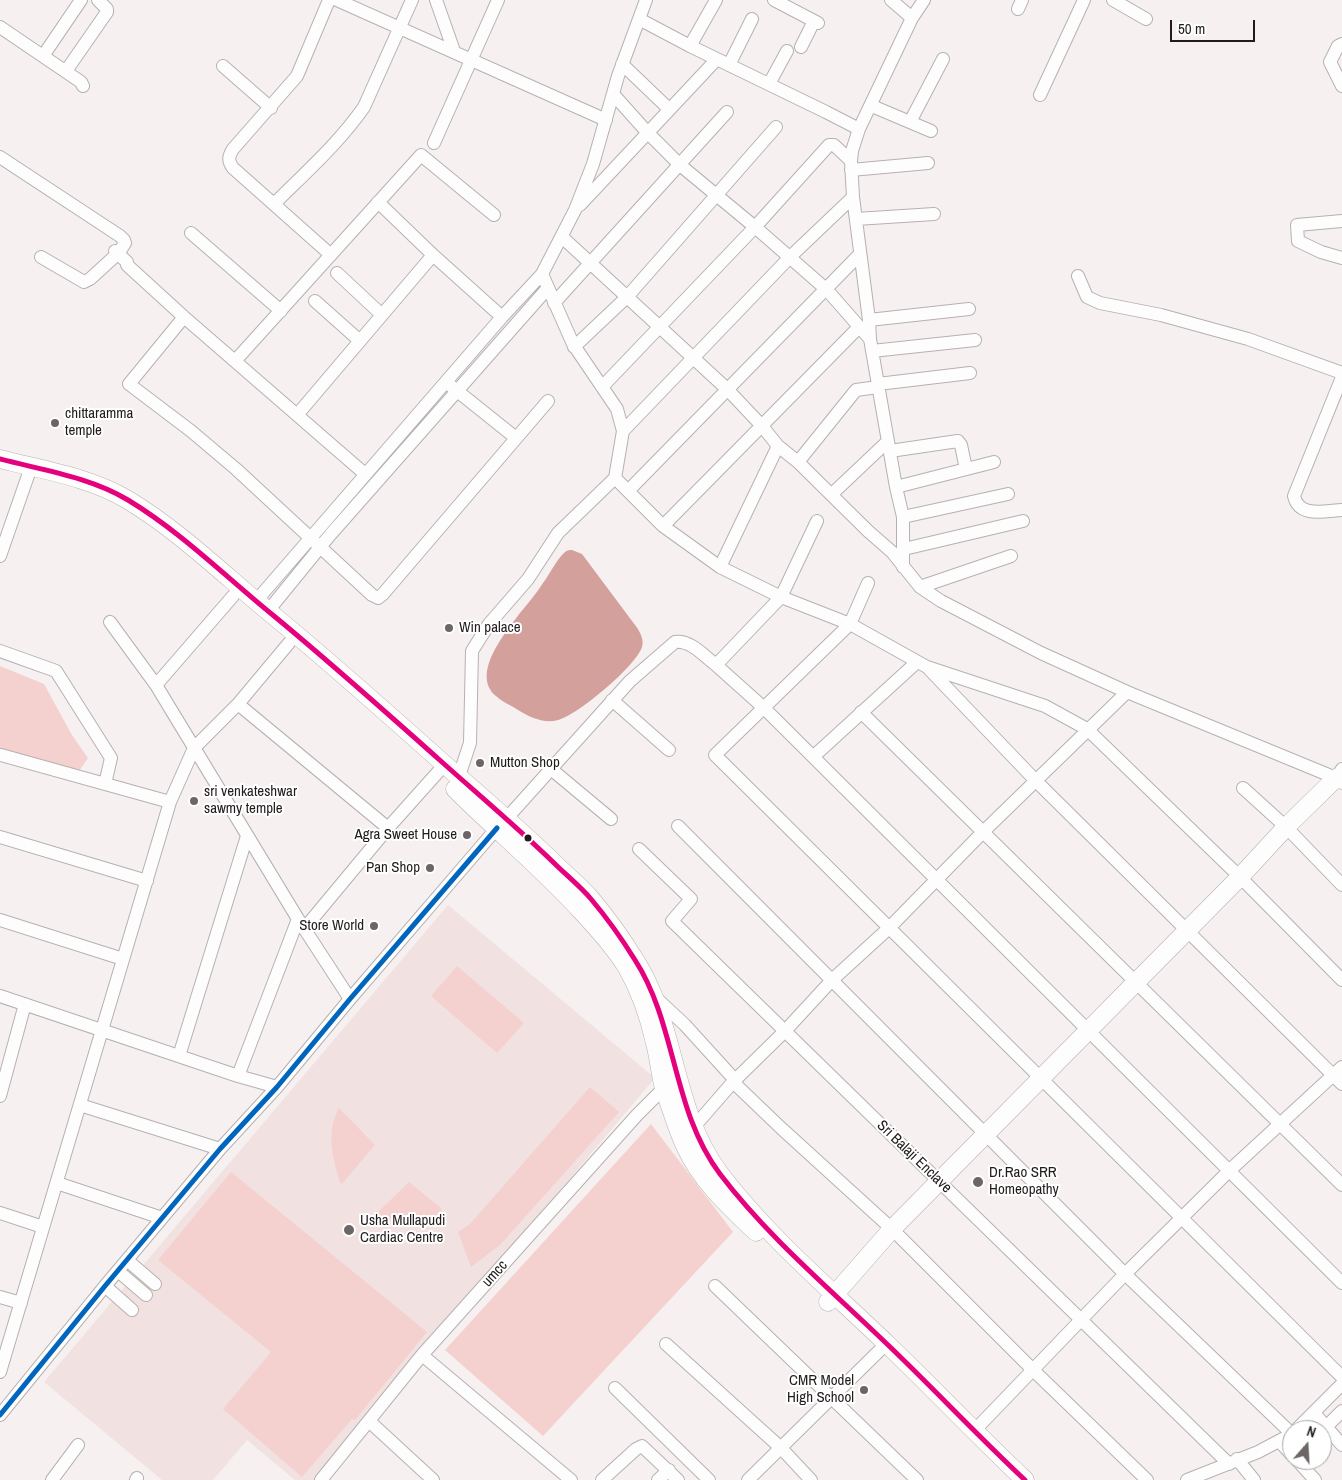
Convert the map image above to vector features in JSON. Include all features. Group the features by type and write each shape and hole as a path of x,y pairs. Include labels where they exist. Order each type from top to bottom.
{"main road":[{"path":"0,459 113,503 154,530 289,643 438,772 502,823 589,897 636,961 654,996 671,1081 676,1124 687,1150 705,1178 735,1212 831,1298 888,1344 974,1431 1026,1480"},
{"path":"0,467 82,481 110,490 125,498 174,533 262,606 459,776 602,934 626,965 641,996 671,1081 707,1156 741,1200 880,1350 1014,1480"},
{"path":"831,1298 892,1229 1240,877 1286,827 1340,776"}],"street":[{"path":"43,56 81,0"},
{"path":"66,71 107,12 105,6 98,0"},
{"path":"329,0 297,76 271,108 233,149 229,155 229,162 233,168 330,255"},
{"path":"338,0 606,120"},
{"path":"274,204 355,120 364,107 412,0"},
{"path":"436,0 454,51"},
{"path":"434,142 498,0"},
{"path":"262,606 311,538 502,316 542,274 575,210 593,164 622,64 646,0"},
{"path":"690,46 716,0"},
{"path":"774,0 816,22 801,47"},
{"path":"891,0 912,18"},
{"path":"903,567 903,517 871,345 864,324 860,254 851,165 854,144 859,129 872,106 912,18 924,0"},
{"path":"1040,95 1084,0"},
{"path":"1113,0 1146,19"},
{"path":"639,19 859,129"},
{"path":"729,65 752,19"},
{"path":"0,27 66,71 81,82 82,86"},
{"path":"1342,44 1338,46 1330,62 1342,86"},
{"path":"769,84 787,51"},
{"path":"575,210 717,59"},
{"path":"910,122 944,59"},
{"path":"622,64 669,109"},
{"path":"223,66 271,108"},
{"path":"613,94 647,132 680,164 755,227 864,324"},
{"path":"872,106 931,131"},
{"path":"554,303 727,112"},
{"path":"574,347 627,297 776,127"},
{"path":"602,387 755,227 829,144 834,145 851,165"},
{"path":"235,361 420,155 494,215"},
{"path":"0,157 120,236 125,243 90,279 84,282 41,258"},
{"path":"851,165 928,163"},
{"path":"623,431 790,258 853,197"},
{"path":"378,202 433,255 502,316"},
{"path":"856,219 934,214"},
{"path":"1342,221 1297,225 1298,241 1321,252 1342,258"},
{"path":"190,232 281,310"},
{"path":"562,237 727,389 778,446 798,462 892,552 920,587 941,601 1041,653 1127,692 1340,776"},
{"path":"114,254 123,265 127,265 365,474"},
{"path":"628,491 860,254"},
{"path":"297,415 433,255"},
{"path":"337,273 382,315"},
{"path":"459,776 470,743 472,651 488,624 528,579 558,533 615,478 623,431 617,409 574,347 542,274"},
{"path":"1078,276 1088,297 1100,303 1161,315 1248,339 1342,373"},
{"path":"262,606 322,546 548,289"},
{"path":"315,301 360,341"},
{"path":"663,526 864,324 969,309"},
{"path":"184,317 129,384 229,463 322,546 372,595 378,598 548,401"},
{"path":"871,345 975,340"},
{"path":"798,462 856,390 970,373"},
{"path":"1342,377 1294,496 1300,508 1307,511 1342,510"},
{"path":"446,381 516,438"},
{"path":"832,494 889,446 958,441 961,445 966,469"},
{"path":"720,568 778,446"},
{"path":"896,487 994,462"},
{"path":"0,556 29,471"},
{"path":"615,478 663,526 720,568 781,597 850,624 922,665 1045,706 1087,729 1240,877 1342,980"},
{"path":"903,517 1008,494"},
{"path":"716,665 781,597 817,521"},
{"path":"904,549 1024,521"},
{"path":"920,587 1011,556"},
{"path":"868,583 850,624 715,755 1342,1377"},
{"path":"156,686 233,596"},
{"path":"110,622 156,686 301,924 350,998"},
{"path":"0,1415 220,1149 277,1086 350,998 502,823 630,681 675,642 681,641 687,643 716,665 814,756 1342,1283"},
{"path":"0,1372 170,802 194,748 238,704 289,643"},
{"path":"0,651 56,671 111,758 105,784"},
{"path":"814,756 861,712 922,665"},
{"path":"922,665 1187,930 1339,1076 1280,1123 1230,1170 1125,1274 974,1431"},
{"path":"694,1128 734,1081 785,1031 832,980 889,928 1087,729 1127,692"},
{"path":"612,700 669,750"},
{"path":"238,704 388,828"},
{"path":"861,712 1342,1185"},
{"path":"1,755 170,802"},
{"path":"551,769 611,819"},
{"path":"238,1076 301,924 438,772"},
{"path":"1243,788 1286,827 1342,885"},
{"path":"678,826 1125,1274 1282,1424"},
{"path":"179,1056 247,836"},
{"path":"0,837 147,881"},
{"name":"Sri Balaji Enclave","path":"639,849 691,899 672,921 1081,1320 1254,1480"},
{"path":"0,920 123,960"},
{"path":"0,996 238,1076 277,1086"},
{"path":"654,996 685,1026 734,1081 781,1128 892,1229 1033,1370 1147,1480"},
{"path":"0,1096 25,1004"},
{"name":"umcc","path":"321,1480 422,1355 671,1081"},
{"path":"80,1105 220,1149"},
{"path":"57,1183 162,1218"},
{"path":"0,1213 43,1227"},
{"path":"127,1260 155,1284"},
{"path":"118,1271 146,1295"},
{"path":"105,1286 132,1310"},
{"path":"715,1286 916,1480"},
{"path":"0,1297 21,1303"},
{"path":"666,1344 781,1448 811,1480"},
{"path":"748,1480 880,1350"},
{"path":"422,1355 571,1480"},
{"path":"1307,1420 1342,1384"},
{"path":"615,1388 709,1480"},
{"path":"1332,1421 1342,1411"},
{"path":"1314,1413 1320,1420"},
{"path":"369,1421 430,1479"},
{"path":"1332,1434 1342,1445"},
{"path":"1189,1480 1258,1452 1282,1439"},
{"path":"1279,1441 1282,1444"},
{"path":"52,1480 78,1445"},
{"path":"602,1480 636,1449 642,1446 678,1480"},
{"path":"658,1480 669,1470"},
{"path":"1306,1470 1315,1480"}],"shaded area":[{"path":"572,550 582,554 638,629 643,644 629,666 592,700 567,716 558,720 547,721 527,715 496,696 489,687 488,665 499,642 538,591 559,559 565,552"},
{"path":"0,666 44,684 72,735 88,758 79,771 50,765 0,748"},
{"name":"Usha Mullapudi Cardiac Centre","path":"448,905 655,1078 315,1480 295,1480 247,1440 213,1480 162,1480 44,1382"},
{"path":"457,966 524,1023 497,1053 431,996"},
{"path":"590,1087 619,1112 500,1245 471,1267 458,1232 470,1224"},
{"path":"339,1108 375,1145 341,1185 335,1166 331,1137 332,1127"},
{"path":"651,1124 733,1232 543,1436 445,1350"},
{"path":"231,1172 427,1332 355,1420 352,1419 302,1477 223,1409 271,1352 158,1260"},
{"path":"409,1182 442,1209 431,1221 407,1225 375,1215"}],"transit line":[{"path":"0,459 98,485 128,500 166,526 203,555 359,688 513,825 582,890 620,936 649,985 668,1040 692,1123 704,1149 720,1174 779,1241 1025,1480"},
{"path":"0,1415 220,1149 277,1087 497,828"}],"place":[{"name":"chittaramma temple","path":"55,423"},
{"name":"Win palace","path":"449,628"},
{"name":"Mutton Shop","path":"480,763"},
{"name":"sri venkateshwar sawmy temple","path":"194,801"},
{"name":"Agra Sweet House","path":"467,835"},
{"name":"Pan Shop","path":"430,868"},
{"name":"Store World","path":"374,926"},
{"name":"Dr.Rao SRR Homeopathy","path":"978,1182"},
{"name":"Usha Mullapudi Cardiac Centre","path":"349,1230"},
{"name":"CMR Model High School","path":"864,1390"}]}
